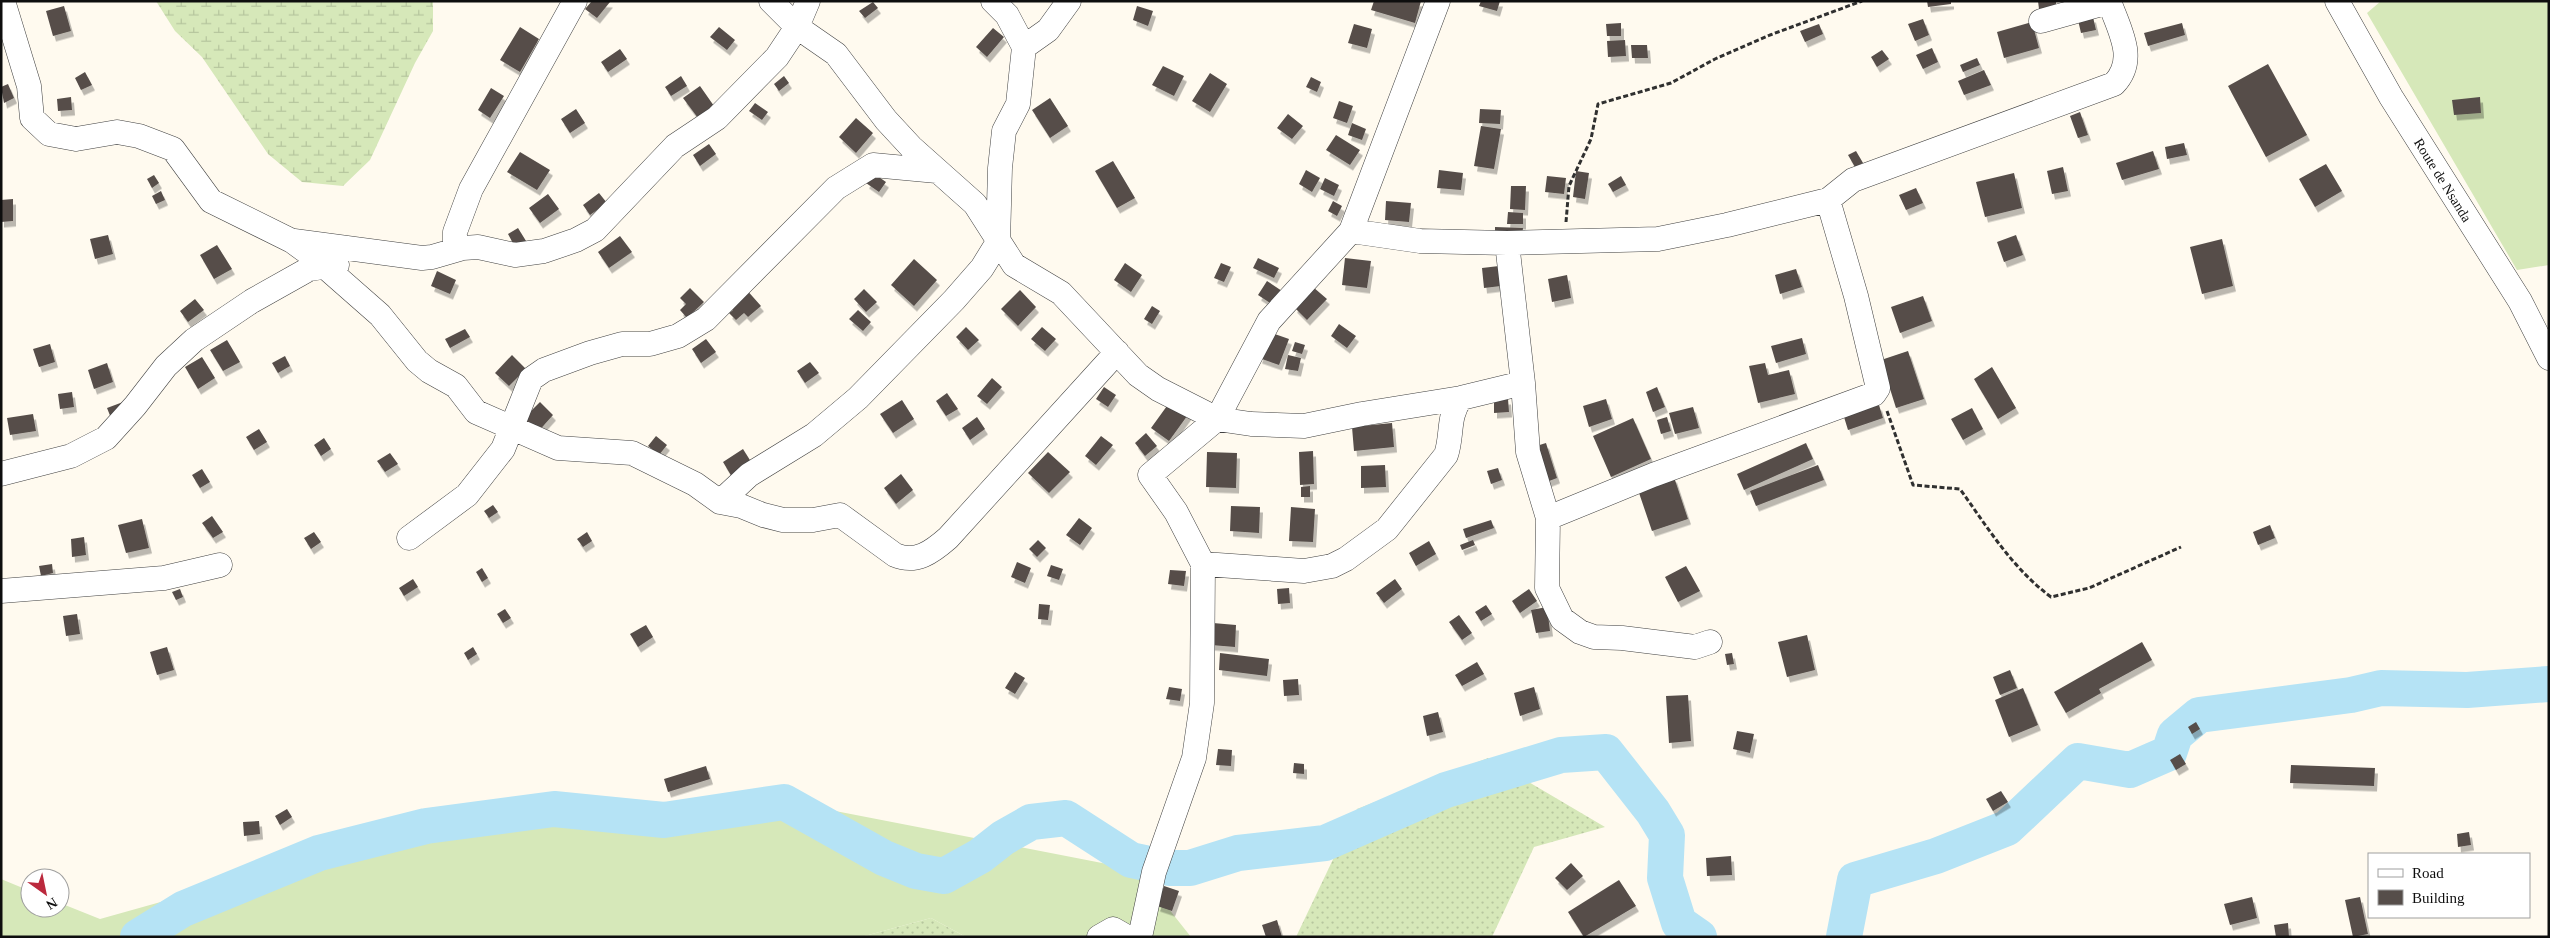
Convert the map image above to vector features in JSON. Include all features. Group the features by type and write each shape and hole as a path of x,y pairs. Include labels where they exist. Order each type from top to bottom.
{"street":[{"path":"3,1 29,86 32,118 49,134 76,139 117,132 139,136 174,149 211,202 292,241 325,266 380,315 417,361 429,371 456,386 476,412 558,448 632,453 687,480 720,502 742,506 763,515 783,520 813,520 840,515 895,555 905,559 918,558 934,550 948,538 1117,352"},
{"path":"455,250 455,232 471,189 575,1"},
{"path":"771,1 797,27 836,54 886,120 911,147 975,204 1014,265 1062,293 1138,375 1217,420 1250,424 1304,426 1362,414 1461,398 1523,383"},
{"path":"292,241 422,258 478,247 515,256 544,251 576,240 595,230 675,146 717,118 777,58 797,27 808,1"},
{"path":"720,502 749,475 814,435 858,398 954,300 982,268 998,242 1004,131 1018,104 1024,47 1007,15 993,1"},
{"path":"1024,47 1057,21 1069,1"},
{"path":"1140,937 1157,864 1194,758 1202,703 1203,564 1176,512 1150,475 1217,420 1269,321 1350,231 1438,1"},
{"name":"Route de Nsanda","path":"2337,1 2391,97 2520,301 2549,358"},
{"path":"1350,231 1420,241 1507,243 1658,239 1727,225 1828,200 1853,180 2104,89 2114,84 2126,67 2127,56 2109,2 2041,21"},
{"path":"409,538 467,494 503,449 510,427 532,379 544,370 561,362 614,346 650,344 678,336 706,319 836,188 873,165 938,171"},
{"path":"1548,518 1653,475 1874,394 1878,388 1856,296 1828,200"},
{"path":"1507,243 1523,383 1528,452 1548,518 1547,588 1562,619 1580,632 1594,638 1622,638 1689,647 1710,642"},
{"path":"1,474 71,456 106,438 136,406 166,366 194,340 252,301 309,268 366,261 390,254"},
{"path":"1203,564 1304,571 1332,566 1346,559 1387,529 1446,455 1450,444 1452,410 1461,398"},
{"path":"1,591 164,578 220,564"},
{"path":"1099,937 1113,929 1126,937"}],"path":[{"path":"1565,242 1568,186 1590,139 1598,104 1671,83 1715,59 1770,35 1862,1"},
{"path":"1878,388 1914,485 1960,489 2013,564 2051,597 2089,588 2181,547"}],"green space":[{"path":"156,1 433,1 433,31 415,63 370,160 343,186 302,182 268,154 202,57 175,31"},
{"path":"2381,1 2549,1 2549,265 2517,270 2367,13"},
{"path":"1488,758 1605,827 1534,847 1492,937 1296,937 1357,809"},
{"path":"748,794 1138,870 1191,937 966,937 931,918 861,937 1,937 1,879 20,887 20,918 70,918 70,907 100,919 392,837"},
{"path":"931,918 966,937 861,937"}],"building":[{"path":"592,1 610,2 597,18 585,9"},
{"path":"1374,1 1421,1 1415,23 1371,10"},
{"path":"1481,1 1500,1 1497,11 1479,6"},
{"path":"1927,1 1951,1 1951,4 1928,7"},
{"path":"2038,1 2056,1 2056,7 2039,9"},
{"path":"873,2 878,8 865,18 859,11"},
{"path":"64,6 71,31 53,36 46,11"},
{"path":"1137,6 1153,11 1148,26 1133,20"},
{"path":"2093,17 2096,30 2081,33 2078,20"},
{"path":"1923,19 1929,35 1915,41 1908,24"},
{"path":"2032,22 2039,48 2004,58 1997,32"},
{"path":"1621,23 1621,36 1607,36 1606,24"},
{"path":"2182,23 2185,35 2148,46 2144,33"},
{"path":"1354,24 1372,29 1367,48 1348,43"},
{"path":"1819,24 1823,34 1805,42 1800,31"},
{"path":"520,27 539,39 520,72 500,60"},
{"path":"719,27 735,40 727,50 710,37"},
{"path":"993,28 1004,37 987,57 976,47"},
{"path":"1625,40 1626,56 1608,57 1607,41"},
{"path":"1631,45 1647,45 1648,58 1632,58"},
{"path":"1932,48 1938,62 1923,69 1916,55"},
{"path":"620,49 627,59 608,72 601,62"},
{"path":"1882,50 1889,59 1877,67 1871,57"},
{"path":"1977,58 1980,65 1963,72 1960,65"},
{"path":"2268,64 2307,135 2266,157 2228,86"},
{"path":"1163,66 1184,76 1174,96 1152,85"},
{"path":"1984,70 1991,85 1964,95 1958,81"},
{"path":"85,72 92,85 81,90 75,78"},
{"path":"1210,73 1227,84 1210,112 1192,101"},
{"path":"681,76 687,86 671,96 665,87"},
{"path":"784,76 789,83 779,91 774,84"},
{"path":"1311,77 1321,82 1317,92 1306,87"},
{"path":"8,84 14,98 4,103 1,87"},
{"path":"700,86 714,106 698,118 683,98"},
{"path":"491,88 504,96 490,118 478,110"},
{"path":"71,97 72,110 58,111 57,99"},
{"path":"2480,97 2481,113 2454,115 2452,100"},
{"path":"1050,98 1068,126 1050,138 1032,110"},
{"path":"1339,101 1353,106 1347,123 1333,118"},
{"path":"755,103 768,112 762,120 749,111"},
{"path":"576,109 585,123 570,133 561,119"},
{"path":"1480,109 1501,110 1500,124 1479,123"},
{"path":"2080,112 2088,135 2078,138 2070,116"},
{"path":"1288,114 1303,126 1292,139 1277,128"},
{"path":"856,118 873,133 856,153 839,137"},
{"path":"1352,123 1366,129 1362,140 1348,135"},
{"path":"1481,126 1501,129 1494,169 1474,166"},
{"path":"1336,135 1360,150 1350,165 1326,150"},
{"path":"2184,143 2187,155 2167,159 2165,147"},
{"path":"709,144 716,154 700,166 693,155"},
{"path":"1856,151 1863,163 1855,167 1848,155"},
{"path":"2153,151 2159,169 2122,180 2116,163"},
{"path":"520,152 550,170 537,190 507,172"},
{"path":"1113,161 1135,198 1117,208 1095,171"},
{"path":"2326,164 2342,191 2315,207 2299,179"},
{"path":"2063,167 2068,191 2052,194 2047,171"},
{"path":"1306,170 1320,178 1312,192 1299,184"},
{"path":"1439,170 1463,173 1461,190 1437,188"},
{"path":"1576,171 1589,173 1585,199 1573,197"},
{"path":"873,173 886,182 879,192 866,183"},
{"path":"2014,173 2022,208 1985,217 1976,182"},
{"path":"154,175 159,183 152,188 147,179"},
{"path":"1547,176 1566,178 1564,194 1545,192"},
{"path":"1621,176 1626,185 1613,192 1608,184"},
{"path":"1325,178 1339,185 1334,196 1320,189"},
{"path":"1511,186 1526,186 1525,210 1510,209"},
{"path":"1916,188 1923,203 1906,210 1899,195"},
{"path":"161,191 165,200 156,204 152,196"},
{"path":"599,193 607,203 590,215 583,205"},
{"path":"548,194 559,209 540,223 529,208"},
{"path":"13,199 13,221 1,222 1,200"},
{"path":"1333,201 1342,206 1337,216 1328,211"},
{"path":"1386,201 1411,203 1409,222 1385,220"},
{"path":"1508,212 1523,213 1523,224 1507,224"},
{"path":"1495,227 1523,228 1522,237 1495,236"},
{"path":"518,228 526,241 515,247 508,234"},
{"path":"108,235 113,254 95,259 90,239"},
{"path":"2016,235 2023,255 2004,262 1997,242"},
{"path":"620,236 632,252 609,268 598,252"},
{"path":"2222,239 2233,286 2202,294 2190,247"},
{"path":"217,245 232,269 214,279 200,255"},
{"path":"1258,258 1279,268 1274,278 1253,268"},
{"path":"1345,258 1371,261 1367,288 1342,285"},
{"path":"914,259 937,280 914,306 891,285"},
{"path":"1125,263 1142,275 1131,292 1114,280"},
{"path":"1221,263 1231,267 1224,282 1214,278"},
{"path":"1499,266 1501,286 1484,288 1482,268"},
{"path":"1796,269 1802,287 1780,294 1775,275"},
{"path":"437,271 456,280 450,294 431,286"},
{"path":"1567,275 1571,298 1552,302 1548,279"},
{"path":"1267,281 1282,291 1273,305 1258,295"},
{"path":"1313,287 1327,299 1307,320 1294,307"},
{"path":"690,288 704,302 687,318 680,310 686,304 680,298"},
{"path":"745,288 761,306 748,317 744,313 736,320 729,313 733,310 728,304"},
{"path":"864,289 877,302 866,312 854,299"},
{"path":"1020,290 1036,307 1018,326 1001,309"},
{"path":"1923,296 1932,321 1900,333 1891,307"},
{"path":"195,299 204,310 188,322 180,311"},
{"path":"1152,306 1160,311 1152,324 1144,319"},
{"path":"858,310 871,322 863,331 849,319"},
{"path":"1339,324 1356,336 1347,348 1331,336"},
{"path":"966,327 979,340 968,350 956,337"},
{"path":"1042,327 1056,339 1045,351 1031,339"},
{"path":"465,329 470,337 450,348 445,339"},
{"path":"1269,332 1289,339 1279,365 1259,358"},
{"path":"1802,338 1806,354 1776,363 1771,346"},
{"path":"706,339 716,352 701,363 692,349"},
{"path":"227,340 240,362 223,371 210,350"},
{"path":"1295,342 1305,345 1302,354 1292,351"},
{"path":"50,344 55,362 39,367 33,349"},
{"path":"1908,351 1924,399 1896,408 1881,360"},
{"path":"512,355 526,369 509,386 495,373"},
{"path":"1288,355 1301,358 1298,371 1285,369"},
{"path":"285,356 290,366 278,373 272,363"},
{"path":"202,357 215,378 198,389 185,367"},
{"path":"810,362 819,373 805,383 797,371"},
{"path":"107,363 113,382 94,389 88,370"},
{"path":"1765,363 1768,375 1789,370 1795,394 1758,403 1749,366"},
{"path":"1992,367 2016,408 1998,419 1974,379"},
{"path":"992,378 1002,387 987,404 977,396"},
{"path":"1104,387 1116,395 1108,407 1096,399"},
{"path":"1657,387 1665,407 1653,412 1646,392"},
{"path":"72,392 74,407 60,409 58,394"},
{"path":"947,393 958,409 946,416 936,401"},
{"path":"1172,399 1190,412 1169,441 1151,428"},
{"path":"1508,399 1509,412 1494,413 1494,400"},
{"path":"1606,399 1612,419 1589,427 1583,406"},
{"path":"902,400 914,419 893,433 880,414"},
{"path":"123,402 111,418 107,408"},
{"path":"540,402 553,415 536,434 522,420"},
{"path":"1879,405 1883,418 1848,430 1844,417"},
{"path":"1693,407 1699,428 1675,434 1669,413"},
{"path":"1972,408 1983,429 1963,440 1951,419"},
{"path":"33,414 36,431 10,435 7,418"},
{"path":"977,417 985,429 970,440 962,428"},
{"path":"1667,417 1671,431 1661,434 1657,420"},
{"path":"1633,418 1651,459 1611,477 1593,436"},
{"path":"1392,423 1394,447 1354,451 1352,427"},
{"path":"259,429 267,442 254,450 246,437"},
{"path":"1146,433 1157,446 1145,456 1135,443"},
{"path":"656,436 667,445 659,455 648,446"},
{"path":"1101,436 1113,445 1096,465 1085,456"},
{"path":"324,438 331,449 321,456 314,445"},
{"path":"1546,443 1557,478 1544,483 1533,447"},
{"path":"1806,443 1813,459 1744,490 1737,474"},
{"path":"743,449 753,465 732,477 723,462"},
{"path":"1313,451 1314,484 1300,485 1299,452"},
{"path":"1048,452 1070,472 1049,493 1028,473"},
{"path":"1207,452 1237,453 1236,488 1206,487"},
{"path":"390,453 398,464 385,472 377,461"},
{"path":"1385,465 1386,487 1361,488 1361,466"},
{"path":"1818,465 1824,480 1756,506 1750,491"},
{"path":"1498,468 1502,480 1491,484 1487,471"},
{"path":"202,469 210,482 200,488 192,475"},
{"path":"901,474 913,490 896,504 884,488"},
{"path":"1674,477 1688,519 1652,531 1638,490"},
{"path":"1310,486 1310,497 1301,497 1301,487"},
{"path":"493,505 498,512 489,518 484,511"},
{"path":"1231,506 1260,507 1259,533 1230,531"},
{"path":"1291,507 1315,509 1313,542 1289,541"},
{"path":"212,516 223,532 213,538 202,523"},
{"path":"1079,518 1092,528 1080,545 1066,535"},
{"path":"142,519 149,548 126,553 118,525"},
{"path":"1491,520 1494,528 1466,538 1463,529"},
{"path":"2270,525 2275,538 2258,545 2253,532"},
{"path":"314,532 321,542 311,549 304,538"},
{"path":"587,532 592,541 583,547 577,539"},
{"path":"84,537 86,555 72,557 71,539"},
{"path":"1038,540 1046,548 1037,557 1029,549"},
{"path":"1473,540 1475,545 1462,550 1460,545"},
{"path":"1429,541 1436,554 1416,566 1409,553"},
{"path":"1017,562 1031,568 1025,583 1011,577"},
{"path":"52,564 53,573 41,576 39,566"},
{"path":"1051,565 1063,569 1059,580 1047,576"},
{"path":"1686,566 1700,591 1678,602 1665,577"},
{"path":"482,568 488,578 482,582 476,572"},
{"path":"1170,570 1186,571 1184,586 1168,584"},
{"path":"413,579 418,587 404,596 399,588"},
{"path":"1395,579 1402,589 1384,603 1376,593"},
{"path":"1289,588 1290,603 1278,604 1277,589"},
{"path":"180,589 183,597 176,600 172,592"},
{"path":"1529,589 1537,601 1520,613 1512,601"},
{"path":"1039,604 1050,605 1048,620 1038,619"},
{"path":"1486,605 1492,614 1481,621 1475,612"},
{"path":"1547,607 1550,631 1536,633 1531,610"},
{"path":"505,609 511,618 503,623 497,614"},
{"path":"77,614 80,634 66,636 63,616"},
{"path":"1459,615 1472,633 1462,640 1449,622"},
{"path":"1213,623 1236,625 1235,647 1211,645"},
{"path":"646,625 653,637 638,647 630,634"},
{"path":"1807,635 1815,670 1787,677 1778,642"},
{"path":"2142,642 2152,660 2099,689 2101,693 2066,713 2054,692"},
{"path":"167,647 174,670 157,675 150,652"},
{"path":"473,647 477,654 468,660 464,653"},
{"path":"1220,653 1269,659 1267,676 1219,670"},
{"path":"1732,653 1734,664 1727,665 1725,654"},
{"path":"1477,662 1484,674 1462,686 1455,675"},
{"path":"2010,670 2017,688 2000,695 1993,677"},
{"path":"1015,672 1025,678 1015,694 1005,688"},
{"path":"1298,679 1299,695 1284,696 1283,680"},
{"path":"1169,687 1182,689 1180,701 1166,699"},
{"path":"1534,687 1540,709 1520,716 1514,693"},
{"path":"2023,688 2038,725 2009,737 1995,700"},
{"path":"1688,695 1691,741 1669,743 1666,696"},
{"path":"1438,712 1443,732 1427,736 1423,716"},
{"path":"2196,722 2200,729 2192,734 2188,727"},
{"path":"1737,731 1754,734 1750,753 1733,749"},
{"path":"1218,749 1232,750 1231,766 1216,765"},
{"path":"2180,754 2186,764 2176,770 2170,760"},
{"path":"1294,763 1304,764 1304,774 1293,773"},
{"path":"2291,765 2375,768 2374,786 2290,783"},
{"path":"706,766 710,779 668,792 664,779"},
{"path":"2001,791 2008,802 1993,811 1986,799"},
{"path":"287,809 292,817 280,825 275,816"},
{"path":"259,821 260,834 244,836 243,822"},
{"path":"2469,832 2471,845 2458,847 2457,834"},
{"path":"1731,856 1732,875 1707,876 1706,858"},
{"path":"1571,863 1583,876 1567,890 1555,878"},
{"path":"1619,880 1636,906 1584,937 1568,912"},
{"path":"1164,886 1179,891 1172,911 1157,906"},
{"path":"2252,897 2257,918 2230,925 2224,904"},
{"path":"2360,897 2368,934 2353,937 2345,900"},
{"path":"1277,920 1282,937 1266,937 1262,925"},
{"path":"2288,923 2289,937 2276,937 2274,925"}],"waterway":[{"path":"1844,937 1855,880 1936,856 2007,828 2078,761 2130,770 2169,753 2175,735 2199,715 2351,695 2381,688 2467,690 2549,684"},
{"path":"138,937 183,909 319,853 426,826 554,809 664,820 784,802 884,858 916,871 944,876 980,856 1003,838 1031,822 1066,818 1131,860 1169,868 1190,868 1238,853 1325,843 1446,790 1561,755 1606,752 1653,812 1667,835 1665,878 1679,923 1699,937"}]}
